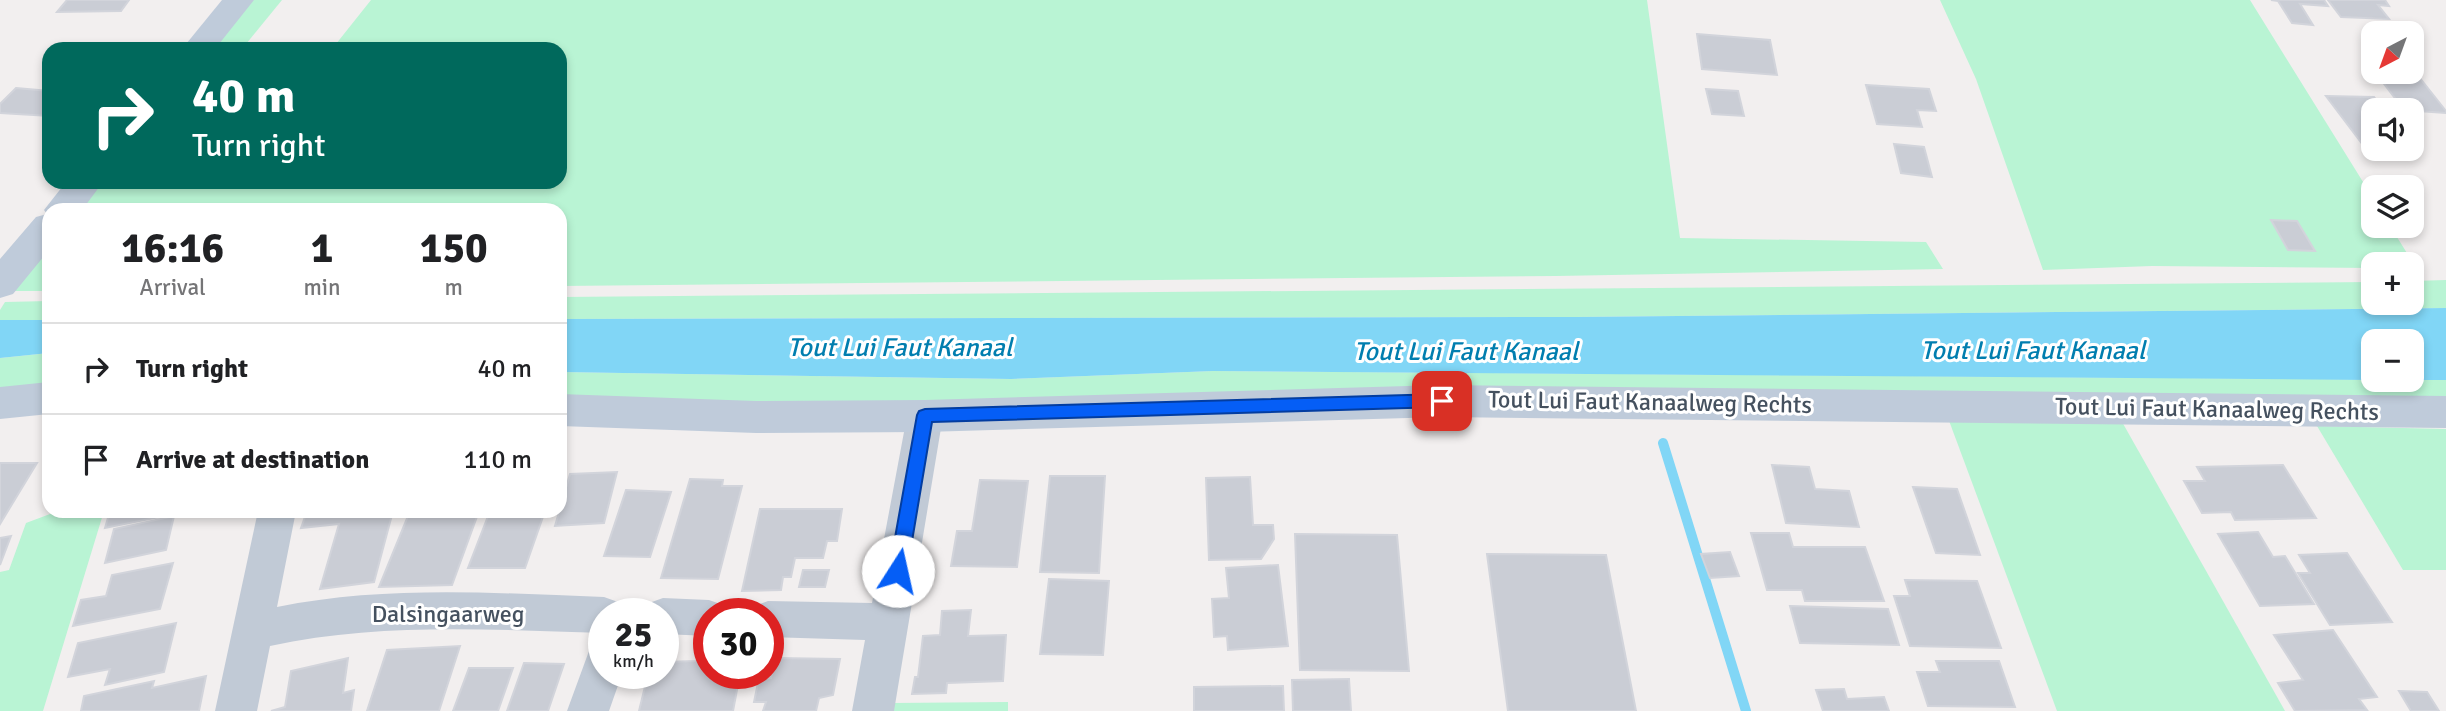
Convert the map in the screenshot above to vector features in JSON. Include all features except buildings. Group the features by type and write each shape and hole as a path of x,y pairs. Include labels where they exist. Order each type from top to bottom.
{"street":[{"path":"204,42 239,0"},
{"path":"68,203 80,189"},
{"path":"0,284 42,234"},
{"path":"0,403 42,399"},
{"name":"Tout Lui Faut Kanaalweg Rechts","path":"567,410 756,417 1442,401 2446,412"},
{"path":"873,711 925,415"},
{"path":"236,711 276,518"},
{"name":"Dalsingaarweg","path":"253,631 286,622 406,609 588,615"},
{"path":"784,619 889,622"},
{"path":"587,711 595,689"}],"green space":[{"path":"253,0 282,0 248,42 218,42"},
{"path":"371,0 1647,0 1680,238 1926,242 1943,269 1556,276 567,286 567,203 84,203 95,189 567,189 567,42 338,42"},
{"path":"1940,0 2250,0 2361,179 2361,238 2398,238 2406,252 2361,252 2361,268 2152,266 2043,270 1976,79"},
{"path":"42,252 42,291 10,291"},
{"path":"2446,280 2446,308 2424,308 2424,281"},
{"path":"2361,282 2361,309 1576,317 567,319 567,297"},
{"path":"42,301 42,320 0,320 0,310 5,302"},
{"path":"42,354 42,386 0,391 0,358"},
{"path":"1213,371 2361,379 2361,392 2424,392 2424,380 2446,380 2446,397 789,405 567,398 567,372 1011,379"},
{"path":"1948,418 2121,420 2285,711 2057,711"},
{"path":"2317,426 2446,429 2446,570 2403,570"},
{"path":"42,517 102,518 43,711 0,711 0,572 9,570 26,523"},
{"path":"1008,702 1008,711 891,711 892,703"}],"water":[{"name":"Tout Lui Faut Kanaal","path":"2424,308 2446,308 2446,380 2424,380 2424,329 2361,329 2361,380 1213,371 1011,379 567,372 567,319 1576,317 2361,309 2361,315 2424,315"},
{"path":"0,320 42,320 42,354 0,358"}],"waterway":[{"path":"1663,443 1746,711"}],"route":[{"path":"898,571 925,415 1290,403 1442,401"}]}
